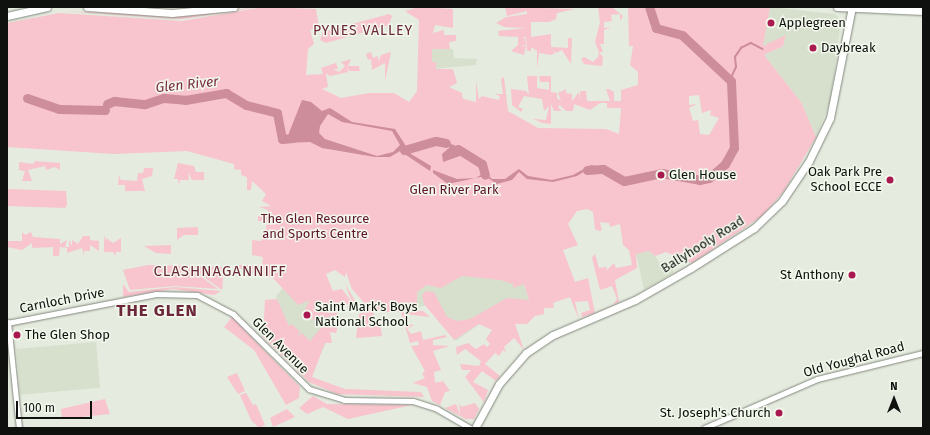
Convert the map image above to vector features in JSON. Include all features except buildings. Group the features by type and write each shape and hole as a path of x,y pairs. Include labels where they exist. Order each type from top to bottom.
{"main road":[{"path":"7,16 36,8 47,7"},
{"path":"87,7 172,13 234,7"},
{"path":"837,7 923,11"},
{"name":"Ballyhooly Road","path":"475,428 499,384 532,349 561,332 656,288 731,244 778,207 805,168 830,118 852,8"}],"street":[{"name":"Glen Avenue","path":"122,301 173,293 203,296 233,314 309,389 344,400 413,401 437,409 470,428"},
{"name":"Carnloch Drive","path":"8,323 122,301"},
{"path":"8,323 18,428"},
{"name":"Old Youghal Road","path":"704,428 817,379 923,353"}],"shaded area":[{"path":"770,7 835,14 841,20 831,99 816,137 801,102 764,55 783,46 786,36 763,46"},
{"path":"432,49 453,49 454,58 477,59 476,65 432,69"},
{"path":"302,100 311,102 322,111 330,108 352,122 395,129 411,154 431,166 430,171 400,151 390,157 375,157 322,148 310,142 283,143 280,139 287,138","holes":["328,114 342,122 392,131 400,145 393,152 377,156 325,139 319,133 320,126"]},
{"path":"435,140 454,145 468,153 443,162 442,154 450,147"},
{"path":"591,165 598,167 598,170 590,168 577,176 553,182 527,179 519,172 512,180 497,184 485,176 476,178 485,172 492,179 505,179 519,169 528,176 552,180 573,175"},
{"path":"433,170 457,179 476,178 448,184 433,173"},
{"path":"642,246 655,256 662,267 669,263 674,272 644,290 635,248"},
{"path":"480,274 523,282 531,306 497,311 456,341 428,305 419,307 396,284"},
{"name":"Saint Mark's Boys National School","path":"284,287 337,302 329,336 319,357 288,328 279,310 276,296"},
{"path":"96,342 100,388 20,395 16,349"}],"green space":[{"path":"259,7 182,19 59,11 182,16"},
{"name":"Glen River Park","path":"264,7 316,9 319,27 310,30 314,44 308,49 306,75 323,74 321,68 336,63 338,69 333,69 339,72 345,66 341,62 351,59 348,66 359,66 360,71 349,71 347,66 348,72 330,76 326,73 328,87 322,89 341,98 369,93 394,93 409,102 417,91 419,20 405,11 419,7 453,9 453,28 435,25 433,33 444,30 444,35 456,35 456,41 449,42 450,49 432,49 432,62 436,62 436,69 453,69 457,83 449,87 462,93 463,99 476,102 476,81 479,99 482,96 499,100 500,96 494,94 503,94 501,79 504,77 508,111 538,128 606,129 619,134 621,108 607,108 607,103 600,103 590,110 574,104 573,111 566,111 560,105 558,107 562,111 554,111 551,104 551,124 543,123 533,119 546,120 549,106 544,111 542,99 524,96 518,107 523,109 521,112 512,105 511,89 526,91 529,95 527,76 537,76 537,88 549,90 549,82 540,82 539,76 551,76 551,92 557,93 557,98 561,101 558,93 566,89 566,93 572,94 572,101 579,92 580,101 580,91 586,91 587,101 610,101 606,89 609,89 614,92 614,101 621,101 621,90 638,85 638,72 630,65 633,46 629,46 628,7 770,7 763,46 786,35 783,46 764,55 801,102 816,137 784,191 762,216 692,263 666,252 655,256 649,251 636,254 637,268 615,280 619,302 613,305 617,299 612,286 600,290 592,258 595,254 599,268 607,267 606,271 614,263 616,268 632,265 629,250 623,245 620,224 610,227 609,223 600,222 602,230 599,231 595,229 593,212 587,209 577,211 568,224 578,245 563,250 575,282 588,278 595,313 582,317 581,313 590,310 588,301 575,302 579,320 570,297 553,303 554,308 544,308 544,314 535,316 527,324 515,324 524,350 514,338 504,347 506,352 503,350 499,356 495,353 485,364 500,376 496,381 482,371 473,382 488,390 484,402 465,377 471,370 462,370 460,364 479,366 481,361 465,349 457,355 456,347 468,343 476,349 484,344 487,347 490,344 486,339 492,330 479,324 454,340 424,304 422,295 426,291 434,292 447,317 457,321 470,319 507,298 529,300 524,284 513,288 513,284 500,280 462,276 441,288 427,285 417,292 417,311 423,311 430,317 405,314 408,324 414,325 407,329 411,334 421,331 423,340 445,335 447,337 433,340 433,345 450,346 433,351 441,370 434,372 435,383 443,381 450,391 445,392 440,405 432,401 427,387 413,383 425,378 422,374 425,371 411,346 419,345 418,341 410,343 401,312 374,312 372,319 380,322 382,336 356,338 359,314 365,312 367,306 352,289 346,272 345,277 335,270 326,274 333,291 342,289 352,302 345,284 356,302 355,309 352,304 341,305 335,319 339,321 336,333 330,332 332,343 325,343 312,377 345,389 421,392 424,397 337,394 309,382 263,337 265,300 277,299 289,326 292,324 300,332 297,337 302,333 310,341 334,312 320,325 304,311 310,300 298,305 273,278 248,272 248,268 236,269 236,265 262,265 263,257 252,255 252,240 261,241 265,235 267,221 258,221 258,216 268,215 268,210 259,207 271,206 262,201 266,194 252,181 251,190 247,190 247,177 241,175 241,170 234,169 234,164 187,151 114,154 7,147 7,23 59,13 182,21","holes":["699,95 702,113 711,110 710,115 719,118 709,135 700,134 698,120 693,121 689,108 697,104 689,105 689,96"]},
{"path":"505,7 575,9 557,13 556,19 549,22 531,22 531,37 551,34 551,47 568,48 568,38 572,38 571,64 562,50 556,53 551,48 555,53 551,55 539,53 537,69 537,51 531,47 531,51 527,51 526,37 521,37 525,38 526,45 519,45 526,46 524,55 511,51 518,45 518,37 499,36 498,31 526,28 504,27 496,23 506,17 527,14 527,11 507,16"},
{"path":"598,7 612,7 623,16 620,21 620,14 611,15 612,21 604,22 604,28 611,27 604,30 604,44 600,44 603,52 599,52 595,42 600,22"},
{"path":"389,14 392,16 389,25 326,43 320,40 323,32"},
{"path":"598,51 603,57 602,66 584,64 581,59 584,57 593,62 599,56"},
{"path":"371,52 373,58 378,56 378,62 381,55 391,52 385,81 385,63 372,70 371,59 368,60 366,54"},
{"path":"35,161 60,163 60,170 55,167 46,170 45,166 28,170 32,181 22,181 25,171 19,170 19,162 33,164"},
{"path":"178,163 194,166 196,172 204,172 204,180 192,180 188,172 189,180 180,180 178,185 178,179 174,179"},
{"path":"144,168 153,168 152,176 142,179 145,191 125,191 125,185 118,185 119,175 121,180 137,181 138,173 143,173"},
{"path":"7,189 66,191 67,205 65,208 7,206"},
{"path":"198,227 198,235 184,235 177,240 177,228"},
{"path":"22,232 25,235 31,232 33,237 60,239 60,244 67,240 65,247 69,247 69,240 72,246 72,240 78,244 83,236 90,236 90,240 99,241 99,251 90,245 90,251 84,251 84,256 82,248 67,253 67,248 60,247 59,256 53,256 53,247 32,248 32,243 22,250 7,247 7,241 22,241"},
{"path":"104,235 106,242 106,238 113,243 121,238 121,252 116,252 116,256 113,252 104,252"},
{"path":"171,245 171,254 156,253 144,246"},
{"path":"148,265 192,266 196,273 218,289 175,286 130,290 123,270"},
{"path":"194,266 224,267 222,290 197,272"},
{"path":"123,284 129,292 175,287 221,291 214,295 173,289 123,297"},
{"path":"232,317 300,387 299,398 286,405 254,350 224,327"},
{"path":"237,373 245,391 238,394 227,377"},
{"path":"246,393 253,405 256,404 265,425 259,428 251,420 240,395"},
{"path":"313,396 327,404 412,405 348,419 323,407 307,414 299,408"},
{"path":"105,399 110,414 62,419 61,409"},
{"path":"459,403 461,407 475,403 479,409 474,419 466,419 445,408 456,404 460,415"},
{"path":"287,409 295,417 273,427 270,418"}],"waterway":[{"name":"Glen River","path":"587,170 603,169 624,181 661,173 699,180 709,178 725,164 734,148 731,81 682,35 656,28 649,7"},
{"path":"730,80 736,67 735,57 741,48 751,43 763,49"},
{"name":"Glen River","path":"107,104 114,101 145,104 164,98 185,100 226,93 246,105 277,113 282,139 293,138"},
{"name":"Glen River","path":"27,98 59,109 105,110"},
{"path":"404,150 436,141 446,143"},
{"path":"458,149 482,164 485,175"}],"place":[{"name":"Applegreen","path":"771,23"},
{"name":"Daybreak","path":"813,48"},
{"name":"Glen House","path":"661,175"},
{"name":"Oak Park Pre School ECCE","path":"890,180"},
{"name":"St Anthony","path":"852,275"},
{"name":"Saint Mark's Boys National School","path":"307,315"},
{"name":"The Glen Shop","path":"17,335"},
{"name":"St. Joseph's Church","path":"779,413"}],"district":[{"name":"PYNES VALLEY","path":"363,31"},
{"name":"CLASHNAGANNIFF","path":"220,272"},
{"name":"THE GLEN","path":"157,311"}],"park label":[{"name":"The Glen Resource and Sports Centre","path":"315,228"}]}
